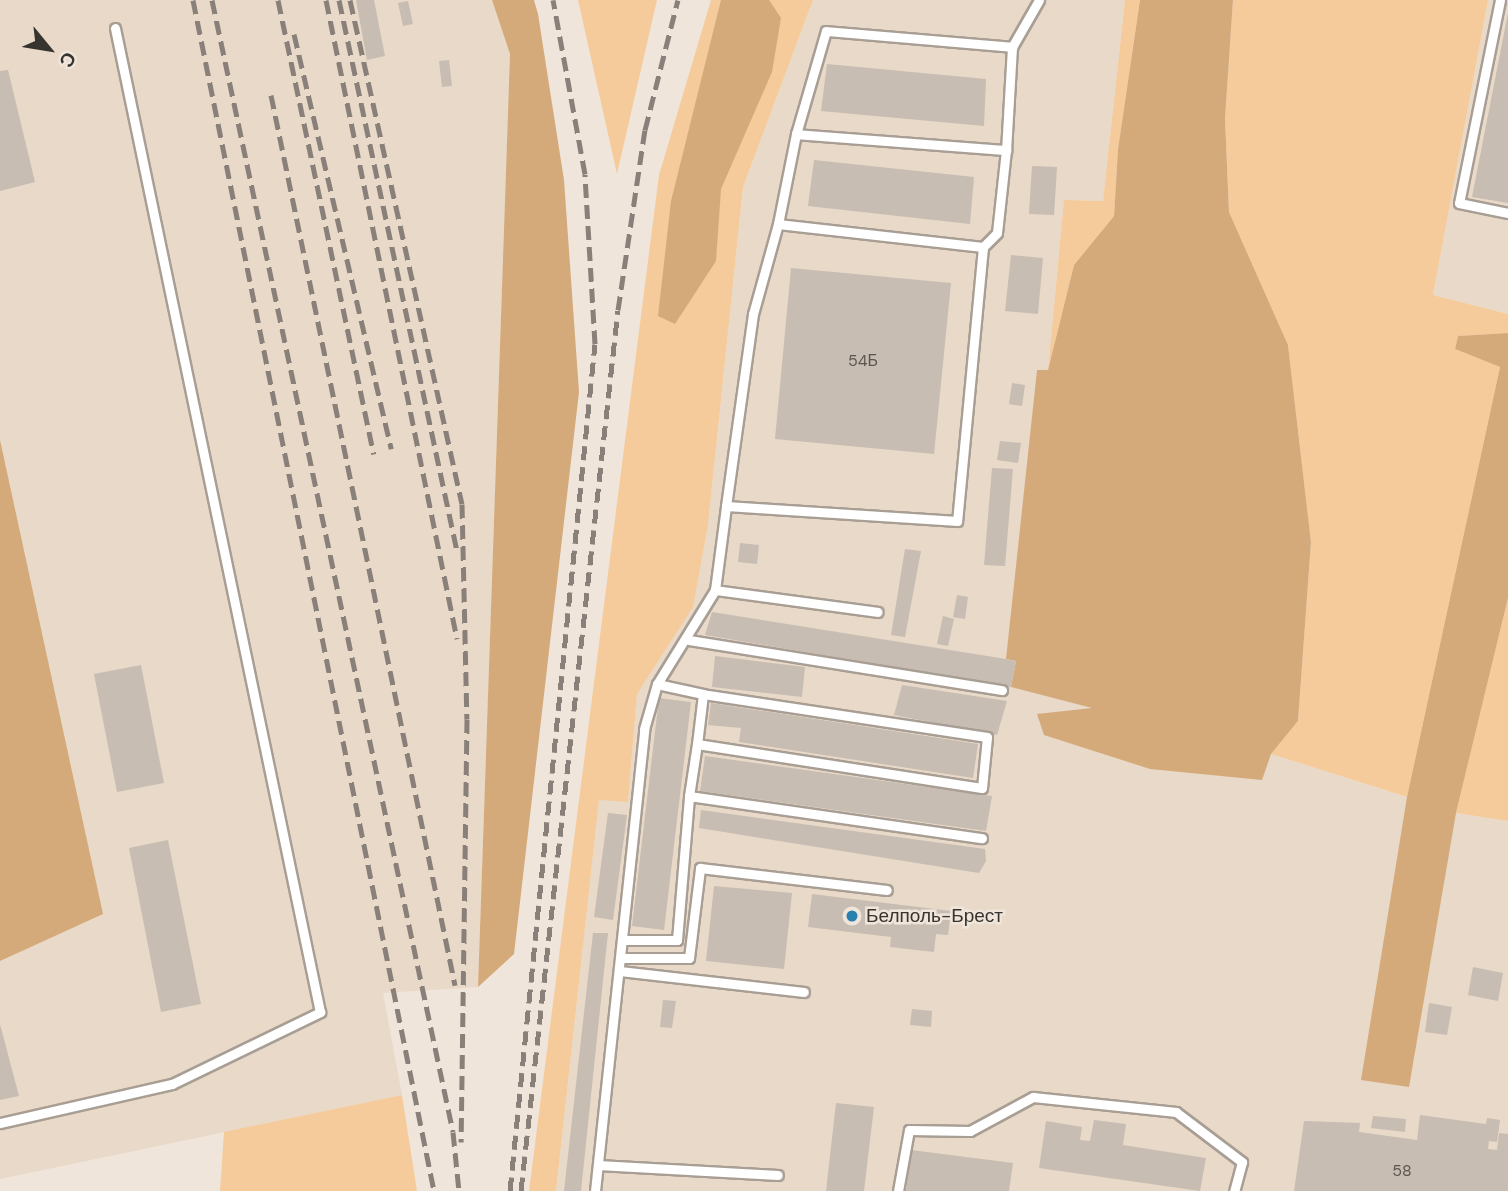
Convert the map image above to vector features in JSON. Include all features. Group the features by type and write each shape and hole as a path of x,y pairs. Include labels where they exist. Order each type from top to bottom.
{"lane":[{"path":"726,506 957,521 983,247 997,233 1006,150 1012,47 1038,0"},
{"path":"1500,0 1459,203 1508,213"},
{"path":"0,1123 172,1084 320,1012 115,28"},
{"path":"595,1191 645,729 657,684 689,640 715,590 753,314 778,224 796,134 826,31 1012,47"},
{"path":"796,134 1006,150"},
{"path":"778,224 983,247"},
{"path":"715,590 878,612"},
{"path":"689,640 1002,690"},
{"path":"657,684 703,694 987,737 982,788 698,744"},
{"path":"622,940 677,940 689,796 703,694"},
{"path":"689,796 982,838"},
{"path":"621,958 689,958 700,869 887,890"},
{"path":"620,971 804,992"},
{"path":"898,1191 909,1130 970,1131 1033,1097 1175,1112 1242,1162 1234,1191"},
{"path":"598,1165 778,1175"}],"shaded area":[{"path":"0,0 492,0 510,54 478,987 383,993 402,1095 0,1179"},
{"path":"492,0 534,0 538,14 564,180 579,392 514,954 478,987 510,54"},
{"path":"578,0 657,0 617,174"},
{"path":"711,0 813,0 743,187 708,525 693,607 637,694 628,802 599,800 556,1191 529,1191 659,175"},
{"path":"721,0 769,0 781,18 772,72 721,189 716,261 675,324 658,316 671,201"},
{"path":"813,0 1125,0 1103,201 1064,200 1048,370 1037,371 1007,659 1271,754 1456,813 1508,821 1508,1191 556,1191 599,799 628,802 637,694 693,606 708,525 743,187"},
{"path":"1125,0 1140,0 1118,149 1114,216 1074,265 1048,370 1064,200 1103,201"},
{"path":"1140,0 1233,0 1225,119 1229,212 1288,345 1311,542 1298,721 1271,754 1262,780 1150,769 1044,735 1037,714 1092,708 1011,687 1016,661 1006,659 1037,370 1048,370 1074,265 1114,216 1118,149"},
{"path":"1233,0 1488,0 1433,295 1508,314 1508,333 1458,336 1455,349 1500,367 1407,797 1271,754 1298,721 1311,542 1288,345 1229,212 1225,119"},
{"path":"1488,0 1508,0 1508,314 1433,295"},
{"path":"1508,333 1508,598 1456,813 1409,1087 1361,1080 1407,797 1500,367 1455,349 1458,336"},
{"path":"0,440 103,914 0,961"},
{"path":"1508,598 1508,821 1456,813"},
{"path":"402,1095 417,1191 220,1191 224,1132"}],"building":[{"path":"356,0 374,0 385,56 367,60"},
{"path":"408,1 413,24 403,26 398,3"},
{"path":"1508,13 1508,203 1472,197"},
{"path":"449,60 452,86 442,87 439,61"},
{"path":"827,64 986,79 984,126 821,111"},
{"path":"8,70 35,182 0,191 0,71"},
{"path":"814,160 974,177 970,224 808,206"},
{"path":"1032,166 1057,167 1054,215 1029,214"},
{"path":"1011,255 1043,258 1038,314 1005,311"},
{"path":"791,268 951,283 934,454 775,439"},
{"path":"1012,383 1025,385 1022,406 1009,404"},
{"path":"1000,441 1021,443 1018,463 997,460"},
{"path":"992,468 1013,469 1005,566 984,565"},
{"path":"740,543 759,545 757,564 738,562"},
{"path":"905,549 921,551 905,637 891,635"},
{"path":"957,595 968,597 965,619 953,617"},
{"path":"712,612 1016,661 1011,687 705,635"},
{"path":"943,616 954,619 948,646 937,644"},
{"path":"715,656 805,667 802,697 712,687"},
{"path":"141,665 164,783 117,792 94,674"},
{"path":"902,685 1007,701 997,735 894,715"},
{"path":"659,698 691,702 664,930 632,926"},
{"path":"711,703 978,744 973,778 739,742 741,728 708,725"},
{"path":"705,756 992,796 986,831 700,791"},
{"path":"701,810 985,849 986,861 979,873 699,828"},
{"path":"608,813 627,815 613,920 594,917"},
{"path":"168,840 201,1004 161,1012 129,848"},
{"path":"714,886 792,893 784,969 706,961"},
{"path":"812,894 951,911 948,935 936,934 934,952 890,947 891,937 808,927"},
{"path":"593,933 608,933 581,1191 564,1191"},
{"path":"1473,967 1503,973 1498,1001 1468,995"},
{"path":"663,1000 676,1001 672,1028 660,1027"},
{"path":"1429,1003 1452,1007 1447,1035 1425,1032"},
{"path":"912,1009 932,1011 931,1027 910,1025"},
{"path":"0,1024 19,1096 0,1100"},
{"path":"836,1103 874,1107 864,1191 826,1191"},
{"path":"1420,1115 1486,1124 1487,1118 1500,1120 1497,1142 1489,1141 1488,1149 1497,1150 1499,1133 1508,1134 1508,1191 1294,1191 1304,1121 1360,1123 1359,1132 1417,1140"},
{"path":"1373,1116 1406,1119 1405,1132 1371,1128"},
{"path":"1094,1120 1126,1124 1123,1145 1206,1158 1200,1191 1039,1168 1046,1121 1082,1127 1080,1140 1090,1141"},
{"path":"911,1150 1013,1163 1009,1191 906,1191"}],"railway":[{"path":"193,0 434,1191"},
{"path":"212,0 453,1132 459,1191"},
{"path":"278,0 374,454"},
{"path":"326,0 457,639"},
{"path":"339,0 457,551"},
{"path":"350,0 462,504 467,719 461,1142"},
{"path":"510,1191 595,344 585,174 553,0"},
{"path":"521,1191 618,310 645,130 678,0"},
{"path":"294,34 391,449"},
{"path":"271,95 455,985"}],"place":[{"name":"Белполь-Брест","path":"852,916"}]}
